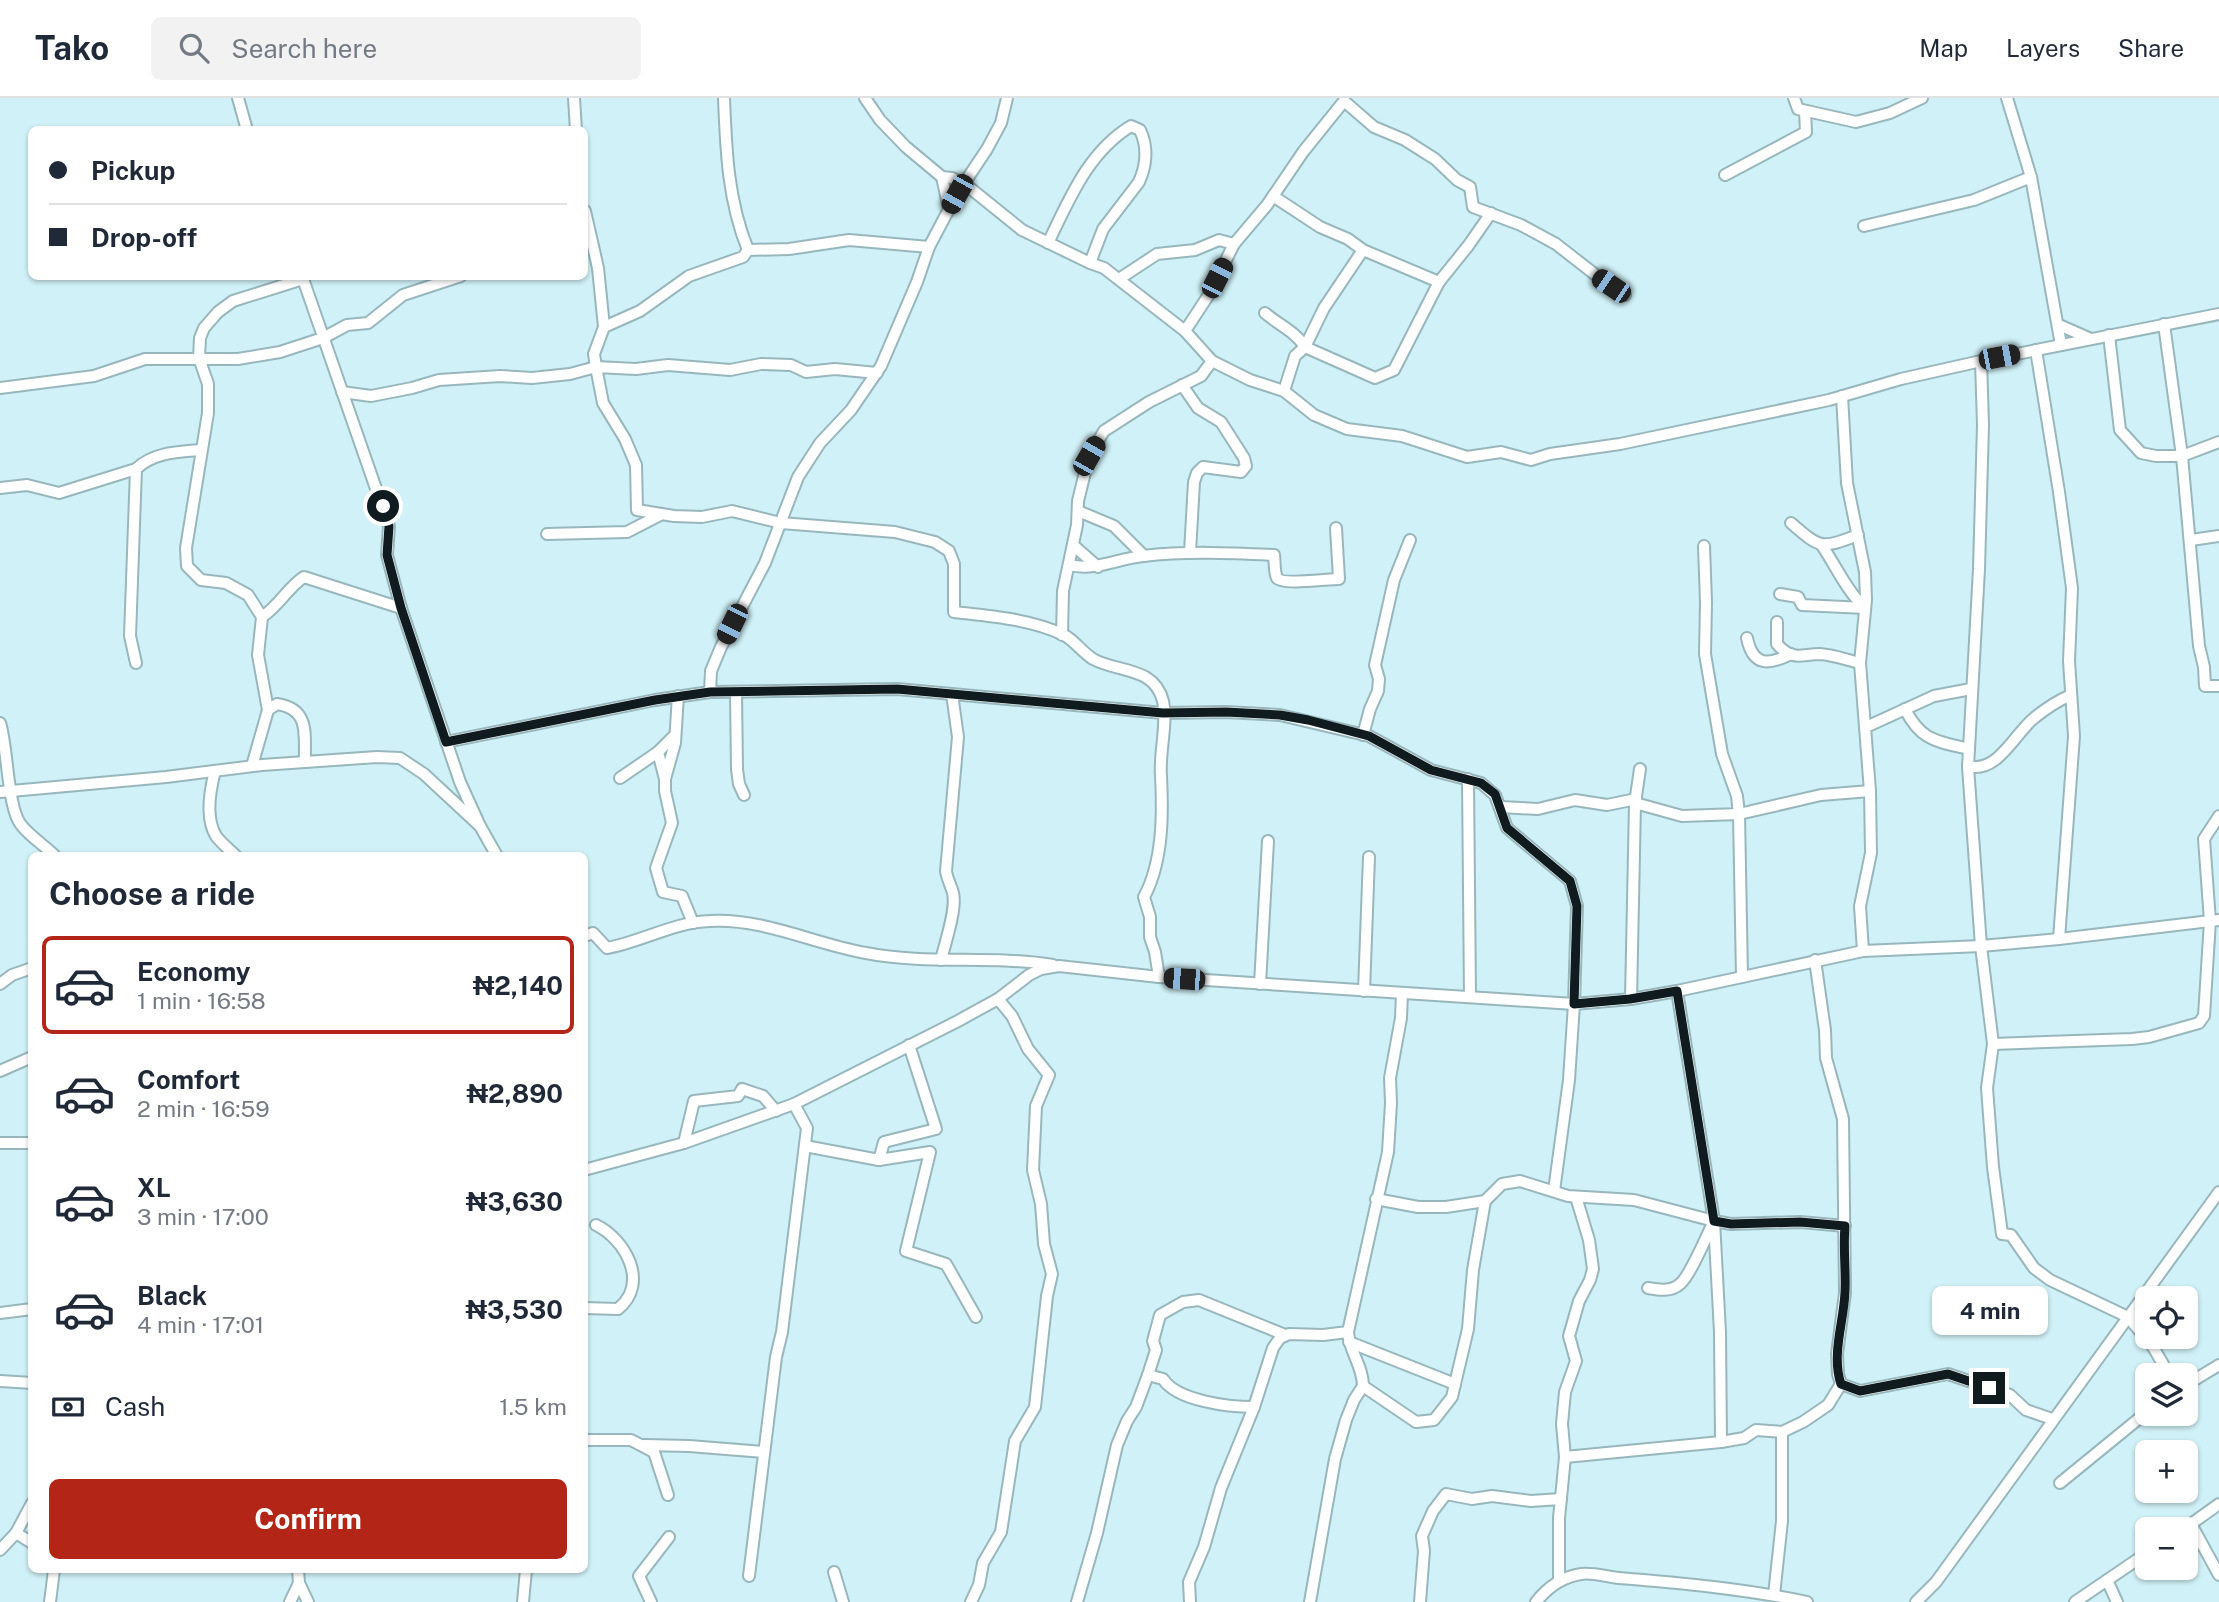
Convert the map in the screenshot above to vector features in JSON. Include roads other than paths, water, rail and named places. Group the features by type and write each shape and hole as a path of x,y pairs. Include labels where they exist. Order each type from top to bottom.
{"street":[{"path":"238,98 246,126"},
{"path":"574,98 576,126"},
{"path":"724,98 726,159 732,206 748,250"},
{"path":"865,98 880,120 905,147 942,177 965,184 1022,230 1104,268 1185,331 1212,361 1250,380 1284,391 1314,415 1347,429 1402,436 1466,457 1501,452 1531,460 1550,454 1620,444 1842,396 1981,360 2219,314"},
{"path":"710,692 711,671 752,591 781,523 792,489 820,443 851,410 877,373 918,282 929,247 1001,123 1007,98"},
{"path":"1794,98 1798,108 1805,111 1856,122 1890,113 1923,98"},
{"path":"2007,98 2031,177 2061,345"},
{"path":"1185,331 1208,296 1234,244 1344,102 1374,127 1405,140 1435,159 1457,180 1470,187 1473,207 1521,225 1556,244 1625,295"},
{"path":"1725,175 1806,132 1805,111"},
{"path":"1048,243 1074,191 1096,156 1116,135 1131,126 1140,130 1146,143 1139,183 1103,229 1090,263"},
{"path":"942,177 949,209"},
{"path":"1864,226 1974,201 2031,177"},
{"path":"1273,195 1320,227 1348,239 1363,250 1439,282"},
{"path":"1265,313 1281,327 1299,335 1305,347 1375,378 1383,375 1394,370 1439,282 1490,213"},
{"path":"588,223 598,268 604,327 594,354 596,366 603,403 625,439 636,465 637,510 702,517 732,511 781,523 895,531 934,542 949,551 954,564 954,612 1006,619 1062,635 1080,646 1093,659 1141,673 1154,683 1163,701 1160,759 1162,797 1160,832 1152,882 1144,897 1150,917 1150,937 1158,977"},
{"path":"748,250 849,240 929,247"},
{"path":"1119,279 1157,254 1195,250 1219,240 1234,244"},
{"path":"604,327 640,311 689,276 743,257 748,250"},
{"path":"1284,391 1295,356 1305,347 1324,308 1363,250"},
{"path":"252,766 268,710 258,655 262,617 248,595 226,583 201,580 187,566 186,548 208,413 208,384 199,358 200,338 204,328 218,312 233,301 297,280"},
{"path":"304,280 389,526 387,555 401,608 460,782 495,852"},
{"path":"0,388 94,376 145,359 211,360 280,352 323,338 346,325 368,323 403,295 449,280"},
{"path":"2164,324 2182,456 2205,686 2219,686"},
{"path":"2059,325 2091,339"},
{"path":"2109,335 2120,430 2141,453 2182,456 2219,442"},
{"path":"2036,350 2072,588 2068,661 2074,736 2059,939"},
{"path":"1981,360 1983,425 1979,569 1968,766 1981,946 1993,1044 1987,1088 1993,1167 2003,1234 2011,1235 2035,1268 2050,1279 2128,1317 2162,1363"},
{"path":"1062,635 1063,592 1089,456 1104,431 1201,376 1212,361"},
{"path":"342,392 371,396 439,380 500,376 532,378 570,374 596,366 636,369 668,365 730,370 761,364 792,365 806,372 835,369 877,373"},
{"path":"1182,385 1198,408 1222,422 1244,457 1246,466 1241,472 1203,467 1196,473 1190,552"},
{"path":"1842,396 1845,465 1865,572 1860,663 1870,791 1870,865 1860,906 1863,951"},
{"path":"0,488 27,485 59,493 135,469 167,453 201,450"},
{"path":"135,469 130,636 136,663"},
{"path":"1078,511 1114,526 1144,556"},
{"path":"547,534 627,532 660,514"},
{"path":"1791,523 1814,543 1829,546 1858,535"},
{"path":"1069,565 1098,567 1144,556 1190,552 1208,555 1274,555 1276,574 1284,583 1339,579 1336,528"},
{"path":"2191,540 2219,536"},
{"path":"1363,735 1378,691 1380,679 1375,665 1394,580 1410,540"},
{"path":"1821,544 1851,594 1865,608"},
{"path":"1073,545 1098,567"},
{"path":"1704,546 1705,654 1722,754 1737,796 1739,814 1742,976"},
{"path":"262,617 276,608 303,577 401,608"},
{"path":"1780,594 1798,597 1802,605 1865,608"},
{"path":"1777,622 1777,644 1783,651 1797,657 1819,654 1860,663"},
{"path":"1747,638 1749,648 1759,660 1770,663 1791,654"},
{"path":"446,742 710,692 897,689 1163,713 1280,715 1363,735 1399,751 1431,770 1481,783 1495,794 1507,828 1570,881 1577,906 1574,1004 1569,1080 1554,1191"},
{"path":"1866,727 1944,693 1971,689"},
{"path":"736,692 737,769 744,795"},
{"path":"941,960 953,909 953,893 946,871 958,737 953,694"},
{"path":"1968,766 1976,768 1997,758 2032,719 2053,703 2071,695"},
{"path":"664,779 675,735 678,696"},
{"path":"268,710 277,704 296,711 304,721 305,762"},
{"path":"1905,709 1912,723 1928,739 1969,749"},
{"path":"0,723 4,737 5,792 20,824 51,852"},
{"path":"620,778 657,752 675,735"},
{"path":"657,752 672,823 656,868 663,892 682,896 693,923"},
{"path":"5,792 252,766 377,757 400,758 424,774 480,826"},
{"path":"1630,999 1635,801 1640,769"},
{"path":"215,771 211,787 211,820 216,837 232,852"},
{"path":"1468,779 1470,998"},
{"path":"1500,807 1538,809 1574,800 1607,805 1635,801 1682,816 1739,814 1821,795 1870,791"},
{"path":"1993,1044 2132,1039 2199,1023 2204,1016 2215,920 2204,839 2219,816"},
{"path":"1260,984 1268,841"},
{"path":"1364,991 1369,858"},
{"path":"588,935 593,933 607,948 693,923 725,921 760,925 865,953 941,960 1030,961 1158,977 1574,1004 1677,991 1863,951 1981,946 2215,920"},
{"path":"1565,1457 1721,1442 1744,1438 1756,1430 1782,1432 1828,1405 1841,1384 1838,1354 1845,1293 1843,1119 1826,1058 1825,1030 1819,1003 1815,960"},
{"path":"588,1169 684,1143 794,1104 998,999 1030,975 1059,966"},
{"path":"0,984 12,975 28,969"},
{"path":"1677,991 1714,1221 1720,1332 1721,1442"},
{"path":"1310,1602 1335,1459 1354,1399 1363,1386 1361,1367 1348,1337 1388,1152 1390,1078 1401,1018 1402,993"},
{"path":"971,1602 979,1585 983,1563 1001,1532 1015,1441 1035,1407 1047,1296 1052,1274 1044,1244 1041,1204 1032,1170 1036,1106 1049,1075 1028,1049 1012,1016 998,999"},
{"path":"879,1160 884,1142 936,1129 909,1045"},
{"path":"0,1071 28,1059"},
{"path":"684,1143 694,1101 738,1096 742,1089 763,1096 776,1111"},
{"path":"748,1576 807,1128 794,1104"},
{"path":"0,1143 28,1143"},
{"path":"805,1146 879,1160 930,1152 906,1251 946,1264 976,1317"},
{"path":"1363,1386 1416,1422 1434,1420 1452,1397 1468,1329 1473,1270 1485,1201 1502,1184 1508,1182 1520,1181 1576,1197 1634,1200 1731,1224 1800,1222 1845,1226"},
{"path":"1916,1602 1936,1582 2219,1192"},
{"path":"1559,1581 1558,1547 1565,1457 1562,1424 1565,1392 1576,1361 1569,1336 1579,1301 1593,1269 1590,1240 1576,1197"},
{"path":"1376,1199 1418,1207 1446,1207 1485,1201"},
{"path":"1648,1288 1661,1291 1679,1285 1686,1277 1714,1221"},
{"path":"588,1308 618,1309 623,1305 634,1282 628,1256 621,1244 612,1234 596,1225"},
{"path":"1077,1602 1097,1534 1116,1445 1136,1407 1148,1375 1156,1350 1153,1341 1160,1315 1183,1302 1199,1300 1285,1335 1348,1337 1365,1350 1423,1369 1455,1384"},
{"path":"0,1312 28,1309"},
{"path":"1189,1602 1189,1582 1204,1548 1221,1488 1254,1408 1273,1349 1285,1335"},
{"path":"2198,1378 2218,1366"},
{"path":"1841,1384 1860,1391 1948,1374 2010,1395 2026,1409 2052,1419"},
{"path":"1148,1375 1163,1379 1168,1387 1194,1398 1228,1407 1254,1408"},
{"path":"0,1381 28,1383"},
{"path":"2060,1483 2135,1422"},
{"path":"1774,1595 1782,1521 1782,1432"},
{"path":"588,1440 631,1440 654,1452 668,1495"},
{"path":"644,1446 689,1446 764,1452"},
{"path":"1420,1602 1424,1551 1422,1536 1433,1511 1446,1494 1472,1499 1492,1496 1531,1501 1561,1499"},
{"path":"2198,1519 2219,1504"},
{"path":"0,1550 16,1533 28,1510"},
{"path":"16,1533 28,1540"},
{"path":"651,1602 639,1576 669,1537"},
{"path":"2198,1544 2219,1575"},
{"path":"2075,1602 2135,1561"},
{"path":"834,1572 843,1602"},
{"path":"50,1602 54,1573"},
{"path":"298,1573 299,1583 308,1602"},
{"path":"520,1573 523,1598"},
{"path":"523,1598 526,1573"},
{"path":"1536,1602 1559,1581 1582,1574 1661,1580 1807,1602"},
{"path":"2107,1580 2117,1602"},
{"path":"290,1602 299,1583"}]}
